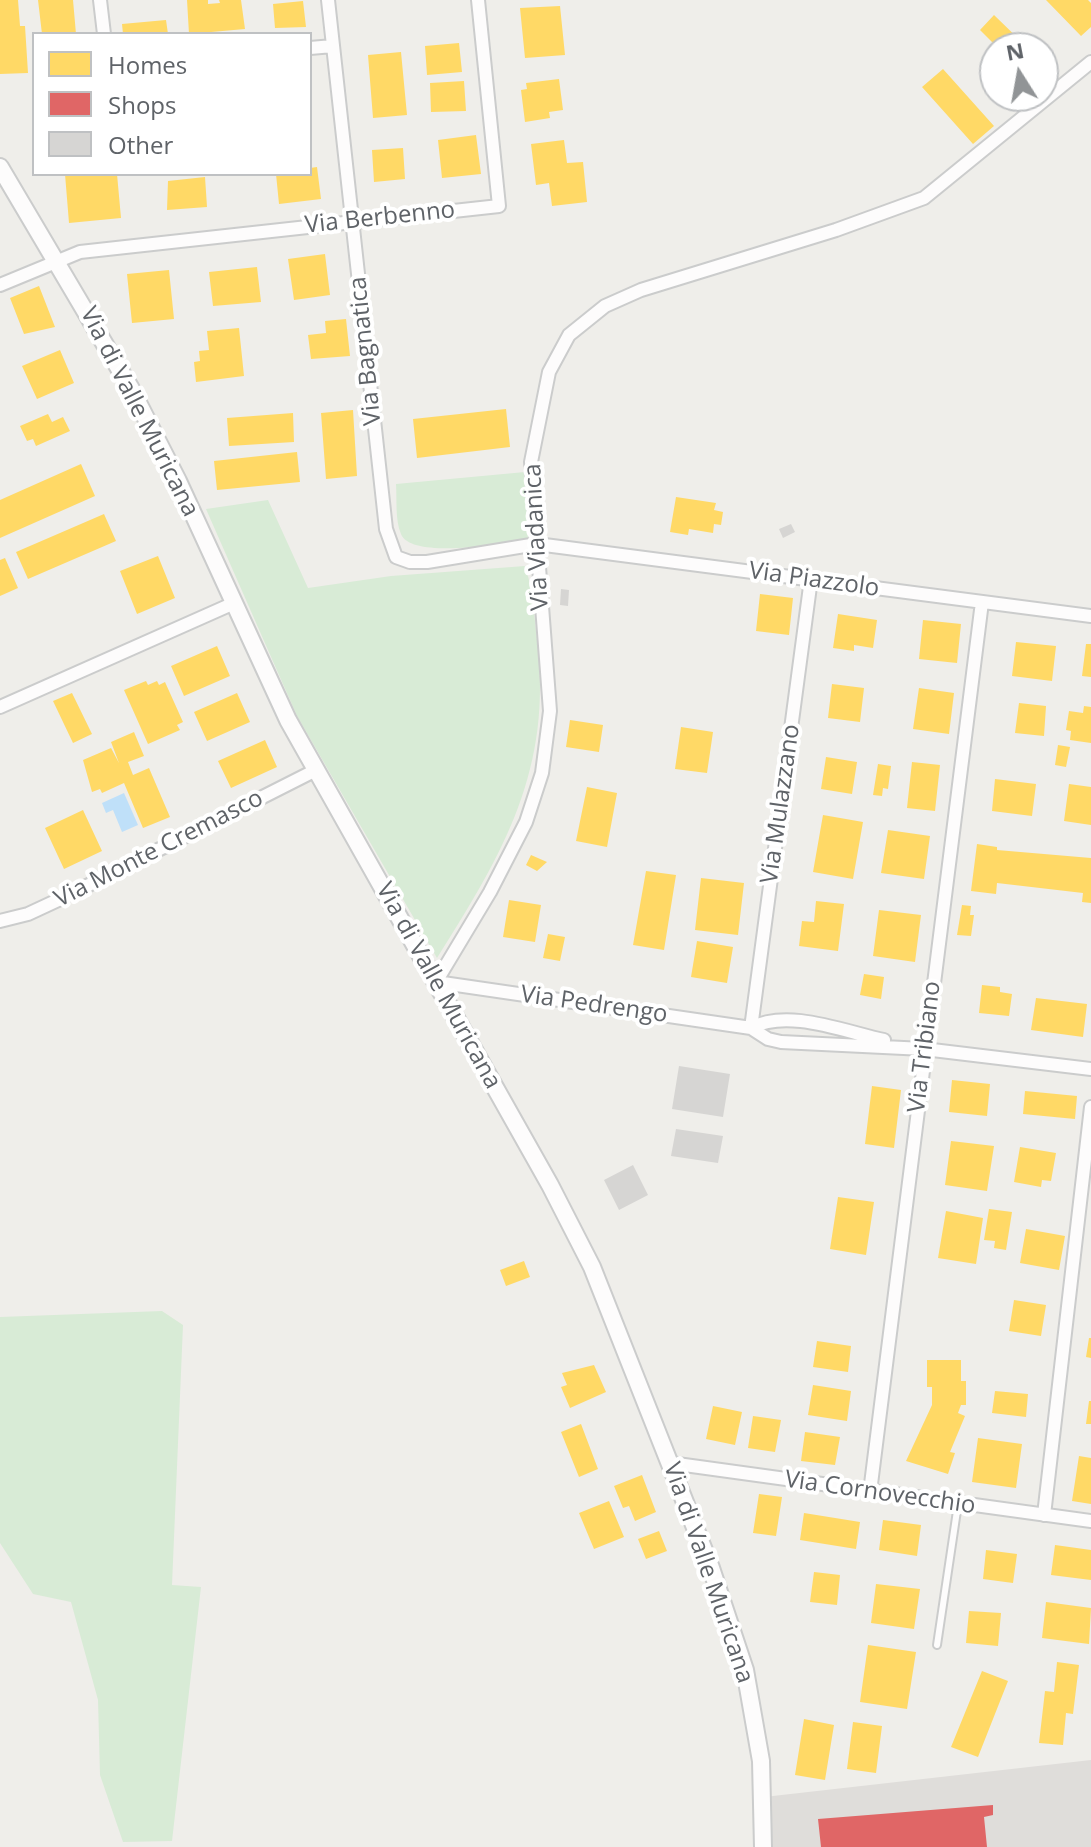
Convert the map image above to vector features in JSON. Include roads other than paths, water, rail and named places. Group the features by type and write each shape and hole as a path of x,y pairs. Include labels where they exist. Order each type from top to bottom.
{"street":[{"path":"100,0 104,32"},
{"name":"Via Bagnatica","path":"328,0 381,488 391,551 402,560 418,563 537,544"},
{"name":"Via Berbenno","path":"0,285 56,259 80,252 353,219 499,206 478,0"},
{"path":"312,48 333,46"},
{"name":"Via Viadanica","path":"436,982 490,892 526,822 542,773 550,711 531,485 536,425 553,364 569,335 605,306 641,290 836,230 924,198 1091,62"},
{"name":"Via di Valle Muricana","path":"0,167 130,387 178,481 277,700 592,1267 711,1568 745,1670 761,1761 763,1847"},
{"name":"Via Piazzolo","path":"537,544 1091,616"},
{"name":"Via Mulazzano","path":"751,1028 811,579"},
{"name":"Via Tribiano","path":"870,1492 982,602"},
{"path":"0,707 232,604"},
{"name":"Via Monte Cremasco","path":"0,921 28,914 71,894 316,770"},
{"name":"Via Pedrengo","path":"436,982 751,1028 768,1039 781,1042 924,1049 1091,1069"},
{"name":"Via Pedrengo","path":"751,1028 766,1021 787,1020 924,1049"},
{"path":"1044,1515 1091,1107"},
{"name":"Via Cornovecchio","path":"670,1463 1091,1521"}],"lane":[{"path":"937,1645 958,1504"}],"water":[{"path":"124,793 138,825 122,832 113,810 106,813 102,803"}]}
